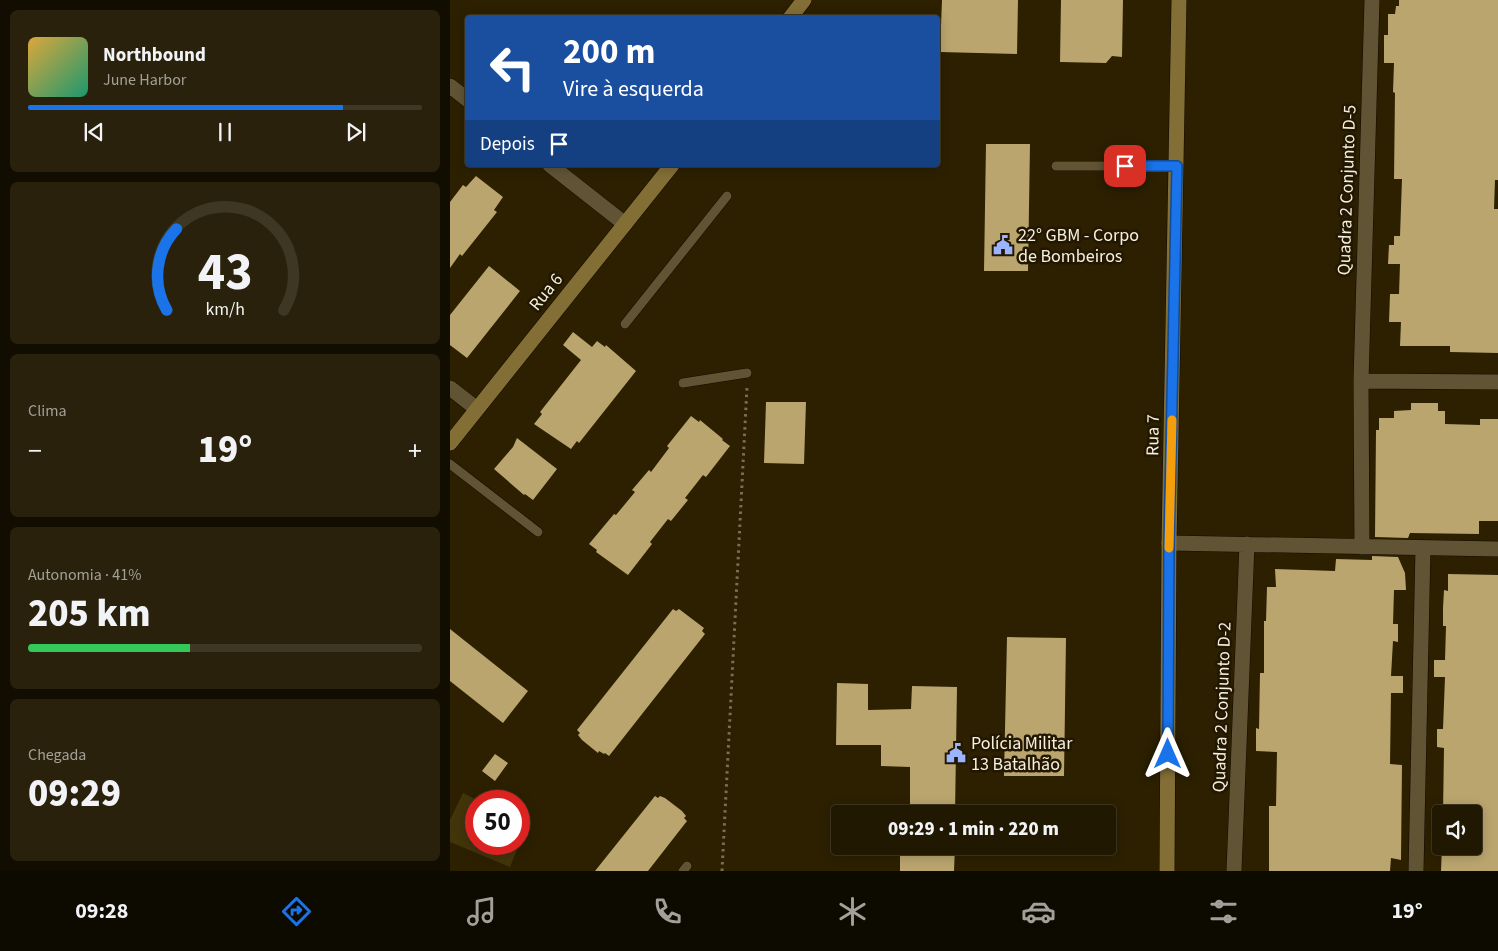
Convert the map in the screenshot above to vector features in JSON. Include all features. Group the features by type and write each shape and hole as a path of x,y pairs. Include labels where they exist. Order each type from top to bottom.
{"main road":[{"path":"792,15 804,0"},
{"name":"Rua 7","path":"1167,871 1169,543 1179,0"},
{"name":"Rua 6","path":"450,443 670,167"}],"street":[{"name":"Quadra 2 Conjunto D-5","path":"1362,547 1361,381 1372,0"},
{"path":"450,86 465,98"},
{"path":"553,167 625,224"},
{"path":"1361,381 1498,382"},
{"path":"450,388 477,409"},
{"path":"1169,543 1498,550"},
{"name":"Quadra 2 Conjunto D-2","path":"1234,871 1247,544"},
{"path":"1416,871 1423,548"}],"lane":[{"path":"1056,166 1177,166"},
{"path":"625,324 727,196"},
{"path":"683,383 747,373"},
{"path":"450,464 538,532"}],"path":[{"path":"722,871 747,373"}],"shaded area":[{"path":"463,793 465,794 465,848 450,842 450,820"},
{"path":"481,855 515,855 510,867"}],"building":[{"path":"942,0 1018,0 1017,54 940,52"},
{"path":"1061,0 1123,0 1122,57 1112,56 1106,63 1060,62"},
{"path":"1399,0 1498,0 1498,180 1495,180 1494,209 1498,209 1498,353 1450,352 1450,346 1400,346 1401,322 1389,322 1390,294 1399,294 1400,264 1388,264 1389,245 1394,245 1394,236 1400,236 1402,179 1394,179 1394,63 1384,63 1384,35 1388,35 1388,14 1395,14 1396,6 1399,6"},
{"path":"986,144 1030,144 1028,271 984,271"},
{"path":"476,176 503,197 494,210 497,212 450,268 450,202 463,185 466,187"},
{"path":"489,266 520,291 467,358 450,345 450,315"},
{"path":"573,332 592,347 597,341 605,347 606,345 636,371 579,443 577,441 571,449 534,424 542,414 540,412 581,360 563,345"},
{"path":"766,402 806,402 804,464 764,463"},
{"path":"1411,403 1438,403 1438,411 1445,411 1445,424 1480,425 1480,419 1498,419 1498,521 1479,521 1479,534 1410,533 1408,538 1375,537 1376,430 1379,430 1379,418 1394,418 1394,411 1411,410"},
{"path":"691,416 699,422 700,420 730,446 706,477 703,475 685,498 688,500 671,521 668,519 650,542 652,544 628,575 596,552 597,550 589,544 635,492 632,490 649,470 651,472 669,448 667,446"},
{"path":"517,438 557,469 533,500 524,495 494,469 513,447"},
{"path":"1372,556 1398,557 1405,573 1406,590 1394,590 1393,624 1398,624 1398,642 1393,641 1391,676 1403,676 1403,693 1391,693 1390,764 1402,765 1401,860 1391,858 1390,871 1269,871 1269,806 1276,806 1277,752 1256,751 1256,728 1259,729 1260,673 1264,673 1264,621 1266,621 1267,587 1276,587 1275,569 1335,571 1336,559 1372,560"},
{"path":"1448,574 1498,575 1498,871 1441,871 1442,855 1482,855 1482,805 1443,805 1444,748 1437,747 1437,729 1443,729 1445,677 1434,677 1434,660 1445,660 1446,626 1443,626 1443,608 1444,590 1448,591"},
{"path":"673,609 676,611 679,609 704,628 702,631 705,634 609,756 599,751 598,753 582,740 577,730"},
{"path":"450,629 528,691 503,723 450,681"},
{"path":"1007,637 1066,638 1064,776 1004,776"},
{"path":"837,683 868,684 868,710 911,709 912,686 957,687 955,805 910,805 910,767 881,766 881,745 836,745"},
{"path":"495,754 508,763 495,781 482,771"},
{"path":"655,796 665,798 682,811 687,821 648,871 595,871"},
{"path":"900,855 955,855 954,871 900,871"}],"slow traffic":[{"path":"1169,548 1172,420"}],"place":[{"name":"22° GBM - Corpo de Bombeiros","path":"1003,245"},
{"name":"Polícia Militar 13 Batalhão","path":"956,753"}],"route":[{"path":"1125,166 1177,166 1169,543 1168,754"}]}
